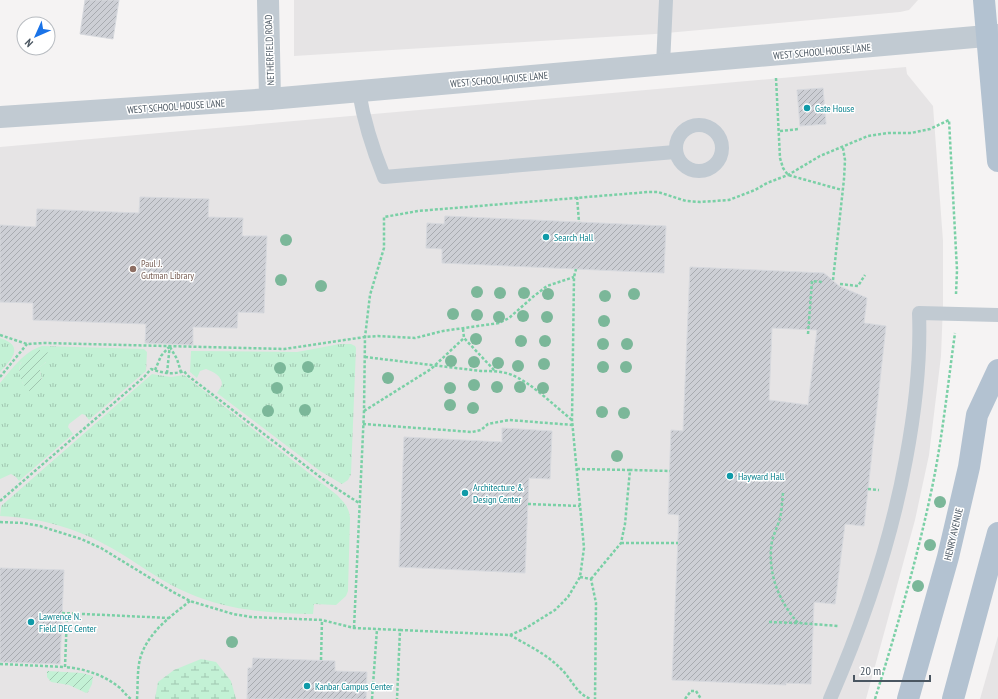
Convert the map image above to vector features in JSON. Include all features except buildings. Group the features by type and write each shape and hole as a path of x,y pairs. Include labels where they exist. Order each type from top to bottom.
{"main road":[{"path":"984,0 992,35 998,161"},
{"name":"HENRY AVENUE","path":"908,699 948,557 969,467 977,415 998,370"},
{"path":"953,699 998,533"}],"street":[{"name":"NETHERFIELD ROAD","path":"268,0 270,99"},
{"name":"WEST SCHOOL HOUSE LANE","path":"0,117 359,92 992,35"}],"lane":[{"path":"663,65 666,0"},
{"path":"359,92 362,110 373,151 384,178 675,152"},
{"path":"830,699 865,614 884,554 900,493 913,422 919,362 919,313 998,315"}],"path":[{"path":"776,74 780,131 780,158 783,168 788,175 842,190"},
{"path":"354,628 364,411 365,337 370,295 384,248 384,217 418,211 648,192 658,192 686,200 700,202 729,200 742,196 788,175 820,156 843,148 868,136 879,133 911,133 930,129 949,120"},
{"path":"780,131 799,129"},
{"path":"833,280 845,170 843,148"},
{"path":"577,197 579,222"},
{"path":"0,522 23,523 40,526 60,531 81,539 101,548 156,583 190,601 233,614 251,617 322,620 354,628 510,635 526,628 555,610 568,597 580,577 584,548 572,420 574,277 576,269"},
{"path":"840,284 858,286 865,274"},
{"path":"0,335 27,344 170,345 284,349 365,337 378,336 415,338 443,330 492,325 505,321 547,286 574,277"},
{"path":"808,334 812,281 822,282"},
{"path":"463,329 464,338 496,371"},
{"path":"364,411 435,366 464,338"},
{"path":"0,377 27,344"},
{"path":"155,370 161,356 170,345"},
{"path":"170,345 181,372"},
{"path":"167,374 170,345"},
{"path":"365,357 481,371 496,371 513,375 521,379 572,420"},
{"path":"0,501 144,377 151,369 167,374 184,371 187,375 328,483 359,503"},
{"path":"363,424 472,432 481,430 488,424 509,420 573,425"},
{"path":"577,469 670,471"},
{"path":"591,579 621,543 625,524 630,470"},
{"path":"868,489 885,491"},
{"path":"783,493 780,516 772,543 771,566 776,590 782,603 798,623"},
{"path":"528,504 580,506"},
{"path":"621,543 678,543"},
{"path":"580,577 591,579"},
{"path":"591,579 596,603 595,699"},
{"path":"137,699 139,667 143,650 152,636 190,601"},
{"path":"62,614 170,618"},
{"path":"65,667 67,614"},
{"path":"321,660 322,620"},
{"path":"769,622 845,626"},
{"path":"372,699 377,629"},
{"path":"397,699 400,630"},
{"path":"510,635 555,663 562,669 579,691 591,699"},
{"path":"0,664 79,668 108,680 131,699"},
{"path":"685,699 691,691 696,691 701,699"}],"shaded area":[{"path":"294,0 918,0 909,10 900,12 655,34 294,56"},
{"path":"906,67 907,74 933,106 943,241 941,356 929,455 915,520 866,699 0,699 0,147"},
{"path":"998,636 998,699 980,699"}],"green space":[{"path":"0,338 8,341 12,345 14,353 12,358 0,372"},
{"path":"340,344 351,344 356,348 351,474 348,480 342,484 320,471 217,393 222,385 222,382 217,375 206,369 200,371 197,378 190,372 191,351 297,352"},
{"path":"42,346 144,349 147,352 146,371 89,420 82,414 69,424 68,427 73,434 19,481 11,474 0,479 0,383 24,356","holes":["21,362 46,362 40,367 42,380 23,384 19,369"]},
{"path":"39,350 47,351 48,358 40,367 43,385 39,391 34,392 29,391 25,387 19,369 24,359"},
{"path":"152,374 171,377 184,375 344,502 349,511 350,518 348,591 346,596 336,605 314,604 313,614 265,612 219,604 179,589 120,553 92,538 63,527 32,519 0,516 1,506"},
{"path":"201,659 216,662 231,681 236,699 155,699 158,682 174,670"},
{"path":"47,671 82,673 93,676 92,684 86,693 69,685 51,682 47,677"}],"place":[{"name":"Gate House","path":"807,108"},
{"name":"Search Hall","path":"546,237"},
{"name":"Paul J. Gutman Library","path":"133,269"},
{"name":"Hayward Hall","path":"730,476"},
{"name":"Architecture & Design Center","path":"465,493"},
{"name":"Lawrence N. Field DEC Center","path":"31,622"},
{"name":"Kanbar Campus Center","path":"307,686"}]}
